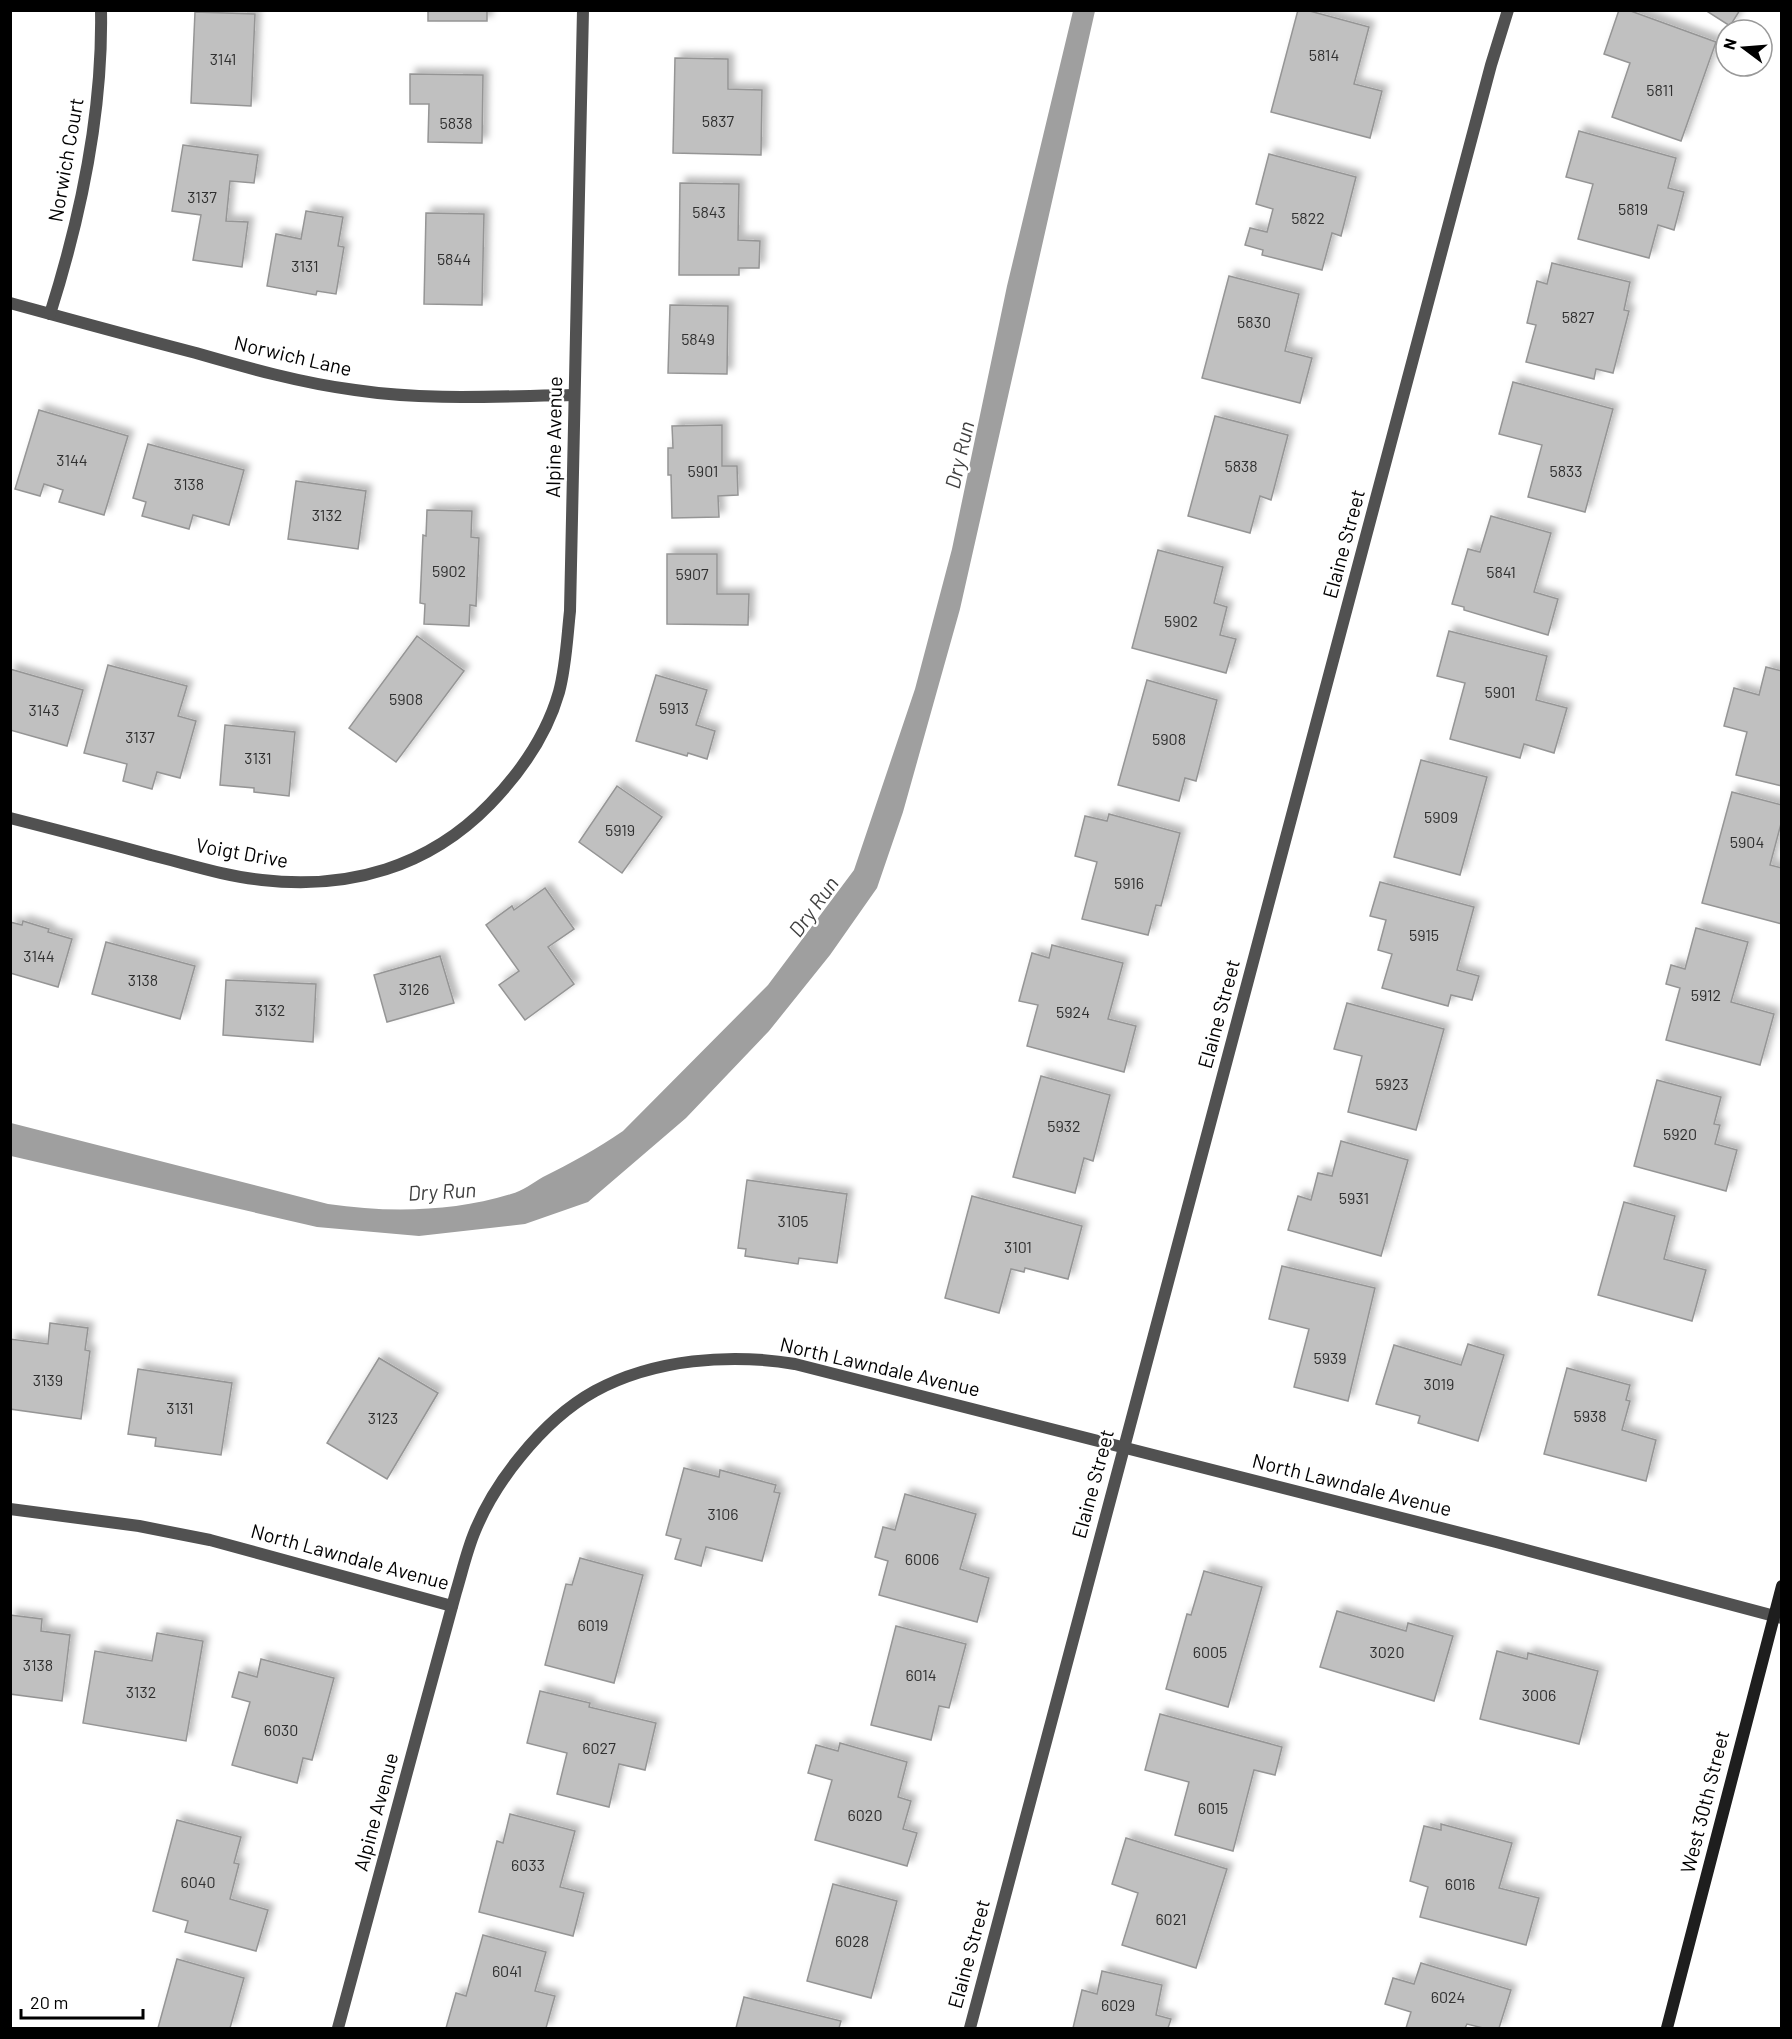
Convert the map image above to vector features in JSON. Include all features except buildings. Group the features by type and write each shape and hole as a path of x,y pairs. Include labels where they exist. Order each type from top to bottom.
{"street":[{"name":"Norwich Court","path":"50,314 79,207 93,135 101,64 101,10"},
{"name":"Alpine Avenue","path":"462,830 477,818 514,776 539,740 558,693 566,652 570,611 583,10"},
{"name":"Elaine Street","path":"970,2028 1491,65 1508,10"},
{"name":"Norwich Lane","path":"10,303 263,372 358,391 416,396 574,395"},
{"name":"Voigt Drive","path":"10,818 221,873 261,880 298,882 354,878 392,868 426,853 462,830"},
{"name":"North Lawndale Avenue","path":"10,1509 139,1526 210,1540 452,1606 468,1551 482,1515 501,1482 530,1445 557,1418 596,1391 614,1382 666,1366 721,1358 759,1359 795,1364 1123,1447 1778,1617"},
{"name":"West 30th Street","path":"1667,2028 1778,1617 1782,1586"},
{"name":"Alpine Avenue","path":"338,2028 452,1606"}],"shaded area":[{"name":"Dry Run","path":"1073,11 1095,11 960,609 903,812 877,888 830,955 769,1031 686,1118 588,1202 525,1224 419,1236 317,1227 11,1156 11,1123 328,1204 397,1210 443,1207 489,1200 523,1189 594,1150 623,1131 768,985 854,870 915,689 952,549 1007,286"}]}
